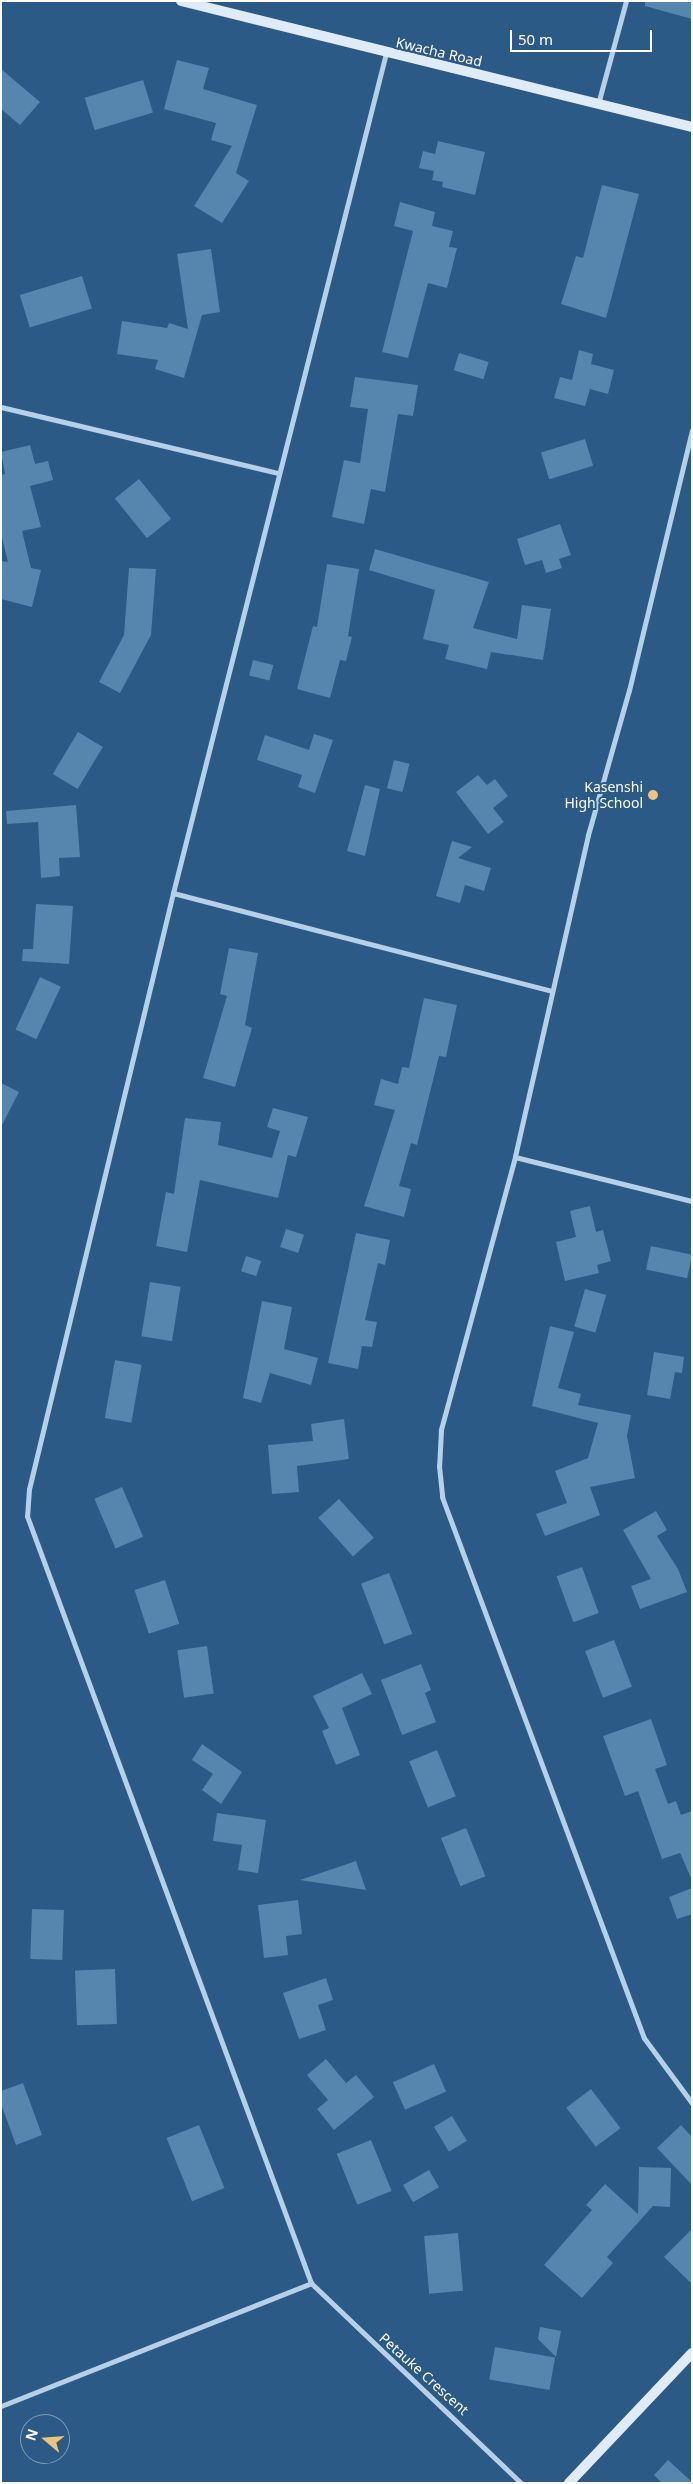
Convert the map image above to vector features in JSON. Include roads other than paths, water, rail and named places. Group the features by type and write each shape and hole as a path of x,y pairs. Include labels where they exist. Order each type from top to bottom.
{"main road":[{"name":"Kwacha Road","path":"181,1 692,127"},
{"path":"569,2483 692,2353"}],"street":[{"path":"598,104 626,1"},
{"path":"1,2406 311,2283 28,1516 29,1489 173,893 277,473 386,53"},
{"path":"1,407 277,473"},
{"path":"692,430 551,991 515,1157 441,1430 442,1497 644,2038 692,2103"},
{"path":"173,893 551,991"},
{"path":"515,1157 692,1201"},
{"name":"Petauke Crescent","path":"311,2283 521,2483"}],"place":[{"name":"Kasenshi High School","path":"653,795"}]}
